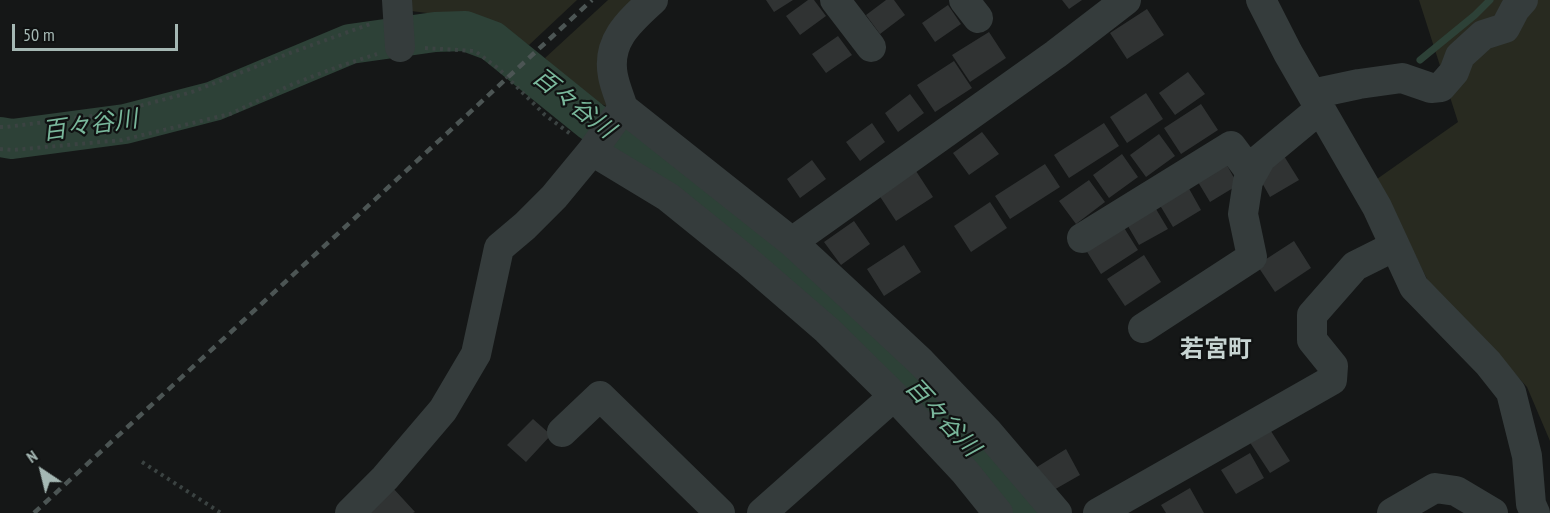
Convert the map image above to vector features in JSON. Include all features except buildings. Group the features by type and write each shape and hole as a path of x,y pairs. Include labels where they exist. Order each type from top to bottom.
{"street":[{"path":"653,0 626,25 613,50 613,74 623,108 792,242 921,362 987,431 1057,513"},
{"path":"835,0 871,47"},
{"path":"792,242 1056,54 1126,0"},
{"path":"1261,0 1288,52 1377,207 1414,286 1488,363 1512,392 1527,456 1531,504 1535,513"},
{"path":"1143,328 1252,257 1243,214 1248,182 1261,158 1316,101 1359,84 1402,78 1431,88 1441,87 1454,72 1460,56 1483,35 1505,28 1515,9 1523,0"},
{"path":"398,6 400,47"},
{"path":"350,513 385,478 442,410 476,354 500,248 555,197 623,108"},
{"path":"1082,238 1231,146 1252,174"},
{"path":"592,151 668,197 827,330 894,396 965,472 998,513"},
{"path":"1098,513 1332,380 1333,366 1312,340 1312,315 1355,266 1395,246"},
{"path":"562,432 600,396 720,513"},
{"path":"762,513 894,396"},
{"path":"1392,513 1435,488 1456,491 1493,513"}],"path":[{"path":"0,127 109,114 192,92 375,22 398,6"},
{"path":"0,149 14,150 122,140 230,114 293,84 400,47 475,51 500,69 545,116 592,151"},
{"path":"142,462 221,513"}],"shaded area":[{"path":"410,0 577,0 529,45 484,20 411,11"},
{"path":"608,0 642,0 613,109 576,93 545,58"},
{"path":"1419,0 1550,0 1550,441 1527,387 1428,281 1377,179 1458,122"}],"waterway":[{"path":"1420,60 1490,0"},
{"name":"百々谷川","path":"0,137 12,139 125,124 214,101 350,44 435,32 465,31 492,41 591,121 735,222 890,363 970,446 1026,513"}],"railway":[{"path":"34,513 592,0"}],"district":[{"name":"若宮町","path":"1216,350"}]}
